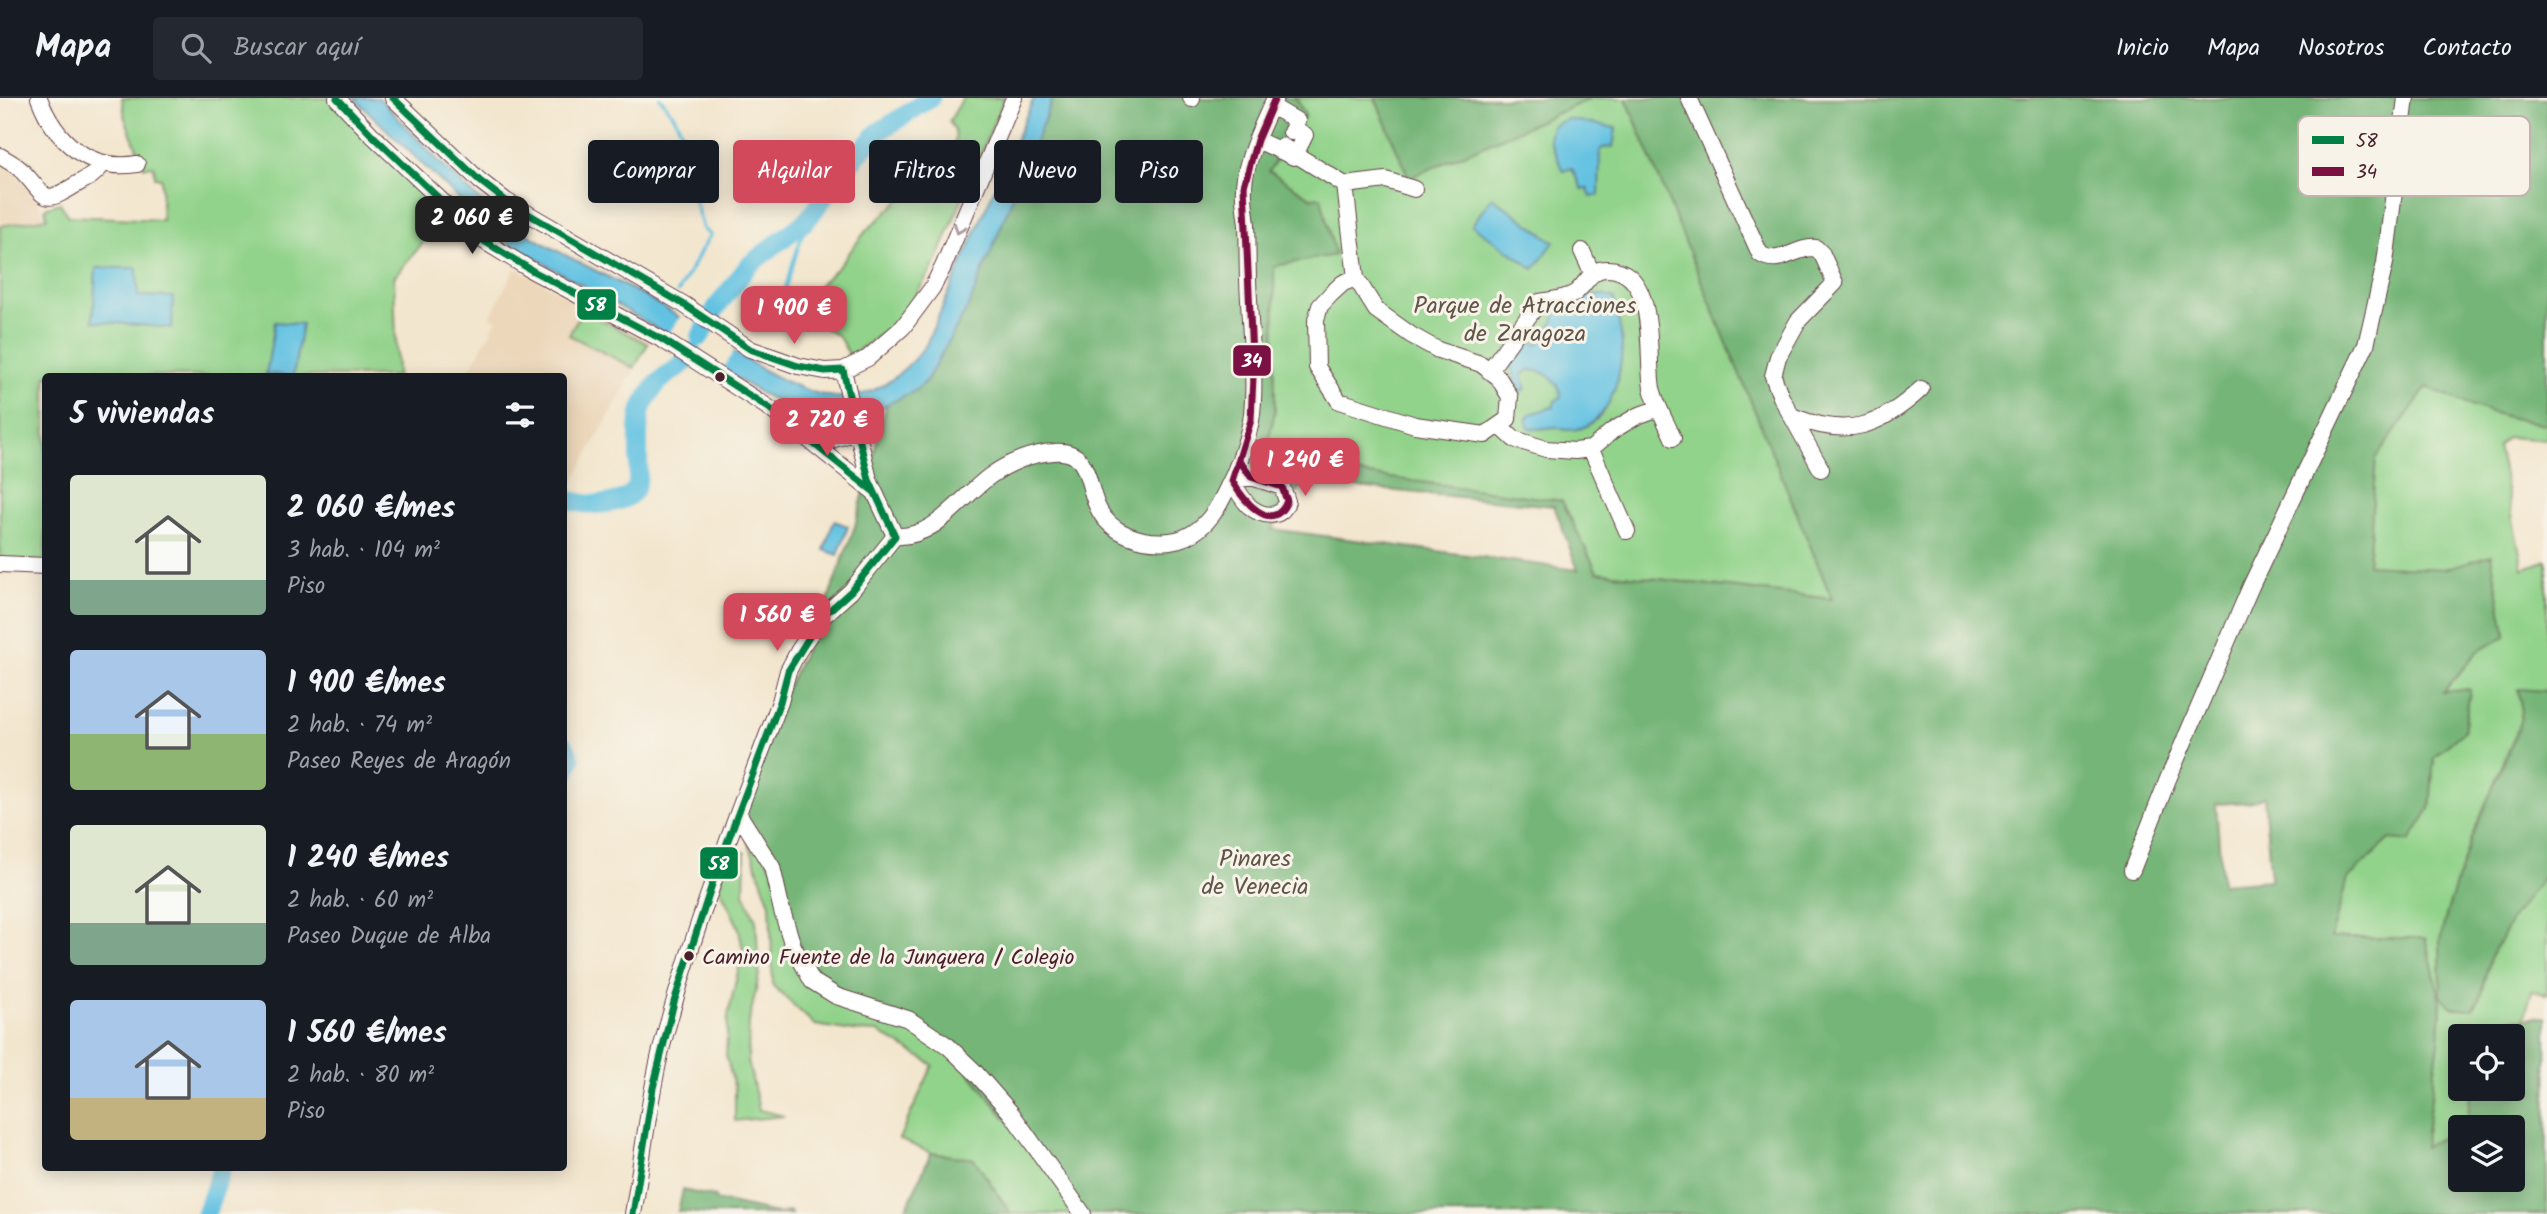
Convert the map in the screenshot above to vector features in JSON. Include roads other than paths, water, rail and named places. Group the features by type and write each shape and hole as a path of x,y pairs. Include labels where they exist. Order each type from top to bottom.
{"street":[{"path":"39,98 60,137 99,169"},
{"path":"337,98 484,241 533,271 663,340 769,408 873,491"},
{"path":"393,98 480,181 506,201 688,307 761,354 792,365 825,371 843,370 868,358 903,327 920,307 943,268 1014,98"},
{"path":"1689,98 1760,254 1766,258 1779,259 1806,248 1816,248 1822,254 1835,283 1798,321 1778,357 1773,376 1781,397 1821,469"},
{"path":"2404,116 2406,98"},
{"path":"1263,120 1297,121 1294,141"},
{"path":"1263,120 1294,141 1345,185 1356,278 1376,310 1438,350 1481,364 1510,383 1508,419 1485,435 1415,425 1339,401 1328,388 1317,367 1316,320 1320,306 1331,294 1343,283 1356,278"},
{"path":"633,1214 662,1046 706,903 780,702 788,671 821,618 851,591 895,536 913,535 932,527 991,475 1016,462 1045,453 1058,451 1078,458 1087,474 1102,516 1118,530 1144,539 1171,541 1196,532 1214,514 1231,481 1251,420 1253,377 1244,186 1263,120"},
{"path":"0,156 25,174 36,190 50,197 58,196 99,169 137,164"},
{"path":"1345,185 1386,180 1413,189"},
{"path":"2132,870 2251,586 2366,345 2385,262 2393,196"},
{"path":"1582,251 1592,273"},
{"path":"1489,371 1539,302 1574,295 1592,273 1608,269 1628,275 1639,288 1648,325 1653,390 1673,438"},
{"path":"843,370 873,491 895,536"},
{"path":"1794,417 1814,425 1837,428 1866,425 1899,409 1921,388"},
{"path":"1500,426 1514,439 1546,449 1575,451 1591,449 1612,431 1637,416 1659,408"},
{"path":"798,429 831,440 856,426"},
{"path":"1591,449 1627,531"},
{"path":"1239,460 1251,477"},
{"path":"1251,477 1282,487 1287,501 1282,512 1275,515 1255,510 1231,481 1251,477"},
{"path":"0,564 42,566"},
{"path":"738,813 772,867 793,946 812,981 836,996 908,1019 947,1046 974,1071 1011,1113 1083,1214"}],"water":[{"path":"354,98 379,98 468,190 522,231 652,300 788,383 828,396 857,396 871,391 884,385 907,367 926,345 994,189 994,203 1010,203 969,305 926,381 916,390 872,412 833,415 806,413 762,394 641,319 497,236"},
{"path":"1034,98 1053,98 1036,140 1016,140"},
{"path":"1567,119 1616,128 1613,147 1602,148 1600,151 1599,195 1591,197 1587,188 1582,189 1572,168 1563,171 1549,139 1552,126"},
{"path":"1492,197 1554,242 1534,269 1472,225"},
{"path":"96,268 137,268 138,296 173,297 172,328 93,321"},
{"path":"1602,295 1614,298 1622,341 1619,374 1610,401 1593,422 1581,428 1529,428 1526,420 1530,414 1553,407 1555,401 1561,397 1560,391 1550,377 1529,370 1522,375 1526,389 1520,392 1508,356 1521,337 1538,345 1554,320 1555,308 1577,309 1586,296"},
{"path":"275,322 302,324 294,373 266,373"},
{"path":"834,521 848,526 838,555 824,550"}],"waterway":[{"path":"660,98 674,116 693,154 688,178 703,229 710,235 678,292"},
{"path":"700,337 716,308 749,265 807,220 877,133 931,98"},
{"path":"778,310 807,220"},
{"path":"567,500 604,504 631,494 637,482 642,408 658,384 680,366 691,352"},
{"path":"567,751 571,760 567,769"},
{"path":"206,1214 221,1171"}],"place":[{"name":"Camino Fuente de la Junquera / Colegio","path":"689,956"}],"park label":[{"name":"Parque de Atracciones de Zaragoza","path":"1525,319"},
{"name":"Pinares de Venecia","path":"1255,872"}]}
